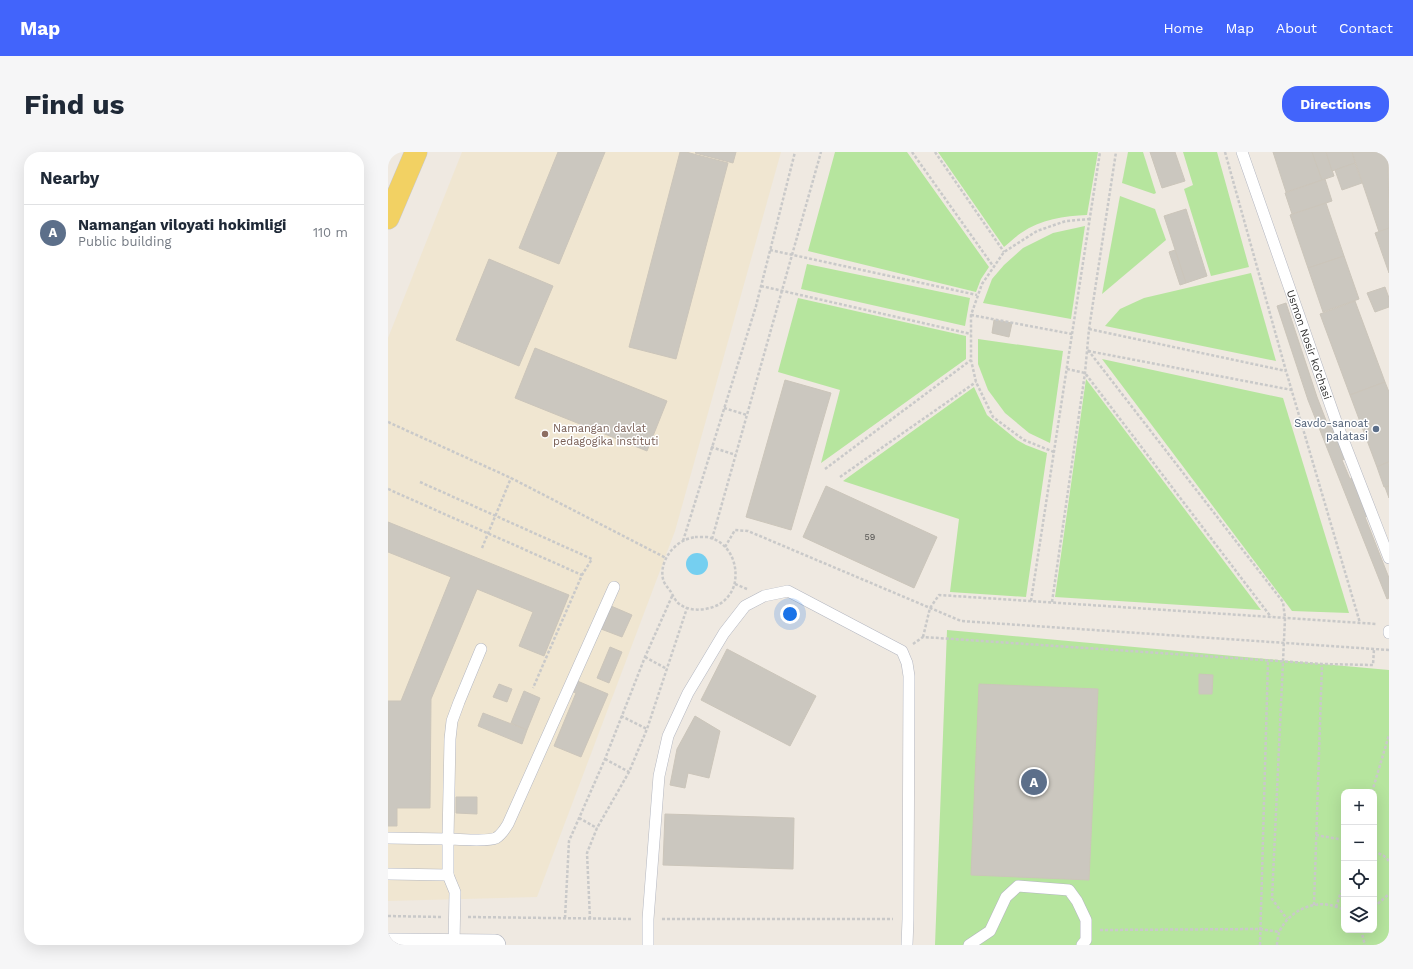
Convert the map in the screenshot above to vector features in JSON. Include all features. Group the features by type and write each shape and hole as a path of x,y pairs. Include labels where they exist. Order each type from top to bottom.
{"main road":[{"path":"388,218 416,152"}],"street":[{"path":"388,944 495,945"}],"lane":[{"name":"Usmon Nosir ko'chasi","path":"1242,152 1337,424 1389,558"},
{"path":"388,838 485,840 495,838 503,832 508,824 614,587"},
{"path":"648,945 648,919 659,776 668,736 688,693 724,633 745,606 764,596 788,591 902,651 907,663 909,676 908,919 906,945"},
{"path":"464,945 454,892 448,875 450,739 452,721 481,649"},
{"path":"388,874 448,875"},
{"path":"969,945 990,931 1006,898 1018,886 1069,890 1077,900 1086,920 1086,940 1082,945"}],"path":[{"path":"683,541 761,286 795,152"},
{"path":"712,539 821,152"},
{"path":"912,152 993,266"},
{"path":"935,152 1004,252"},
{"path":"1031,601 1100,152"},
{"path":"1052,602 1116,152"},
{"path":"1225,152 1286,371 1360,623"},
{"path":"1054,452 1024,440 993,417 976,382 971,360 971,315 982,284 1004,252 1037,231 1066,222 1090,219"},
{"path":"770,250 977,295"},
{"path":"761,286 971,334"},
{"path":"971,315 1072,334"},
{"path":"1090,329 1286,371"},
{"path":"1088,350 1292,390"},
{"path":"1088,350 1283,602 1285,618 1272,899 1287,919"},
{"path":"825,468 971,360"},
{"path":"1067,369 1085,373 1272,617"},
{"path":"840,477 976,382"},
{"path":"724,408 747,415"},
{"path":"388,422 511,478 666,558"},
{"path":"712,448 736,455"},
{"path":"482,548 511,478"},
{"path":"420,482 592,559 582,575 534,688"},
{"path":"388,489 582,575"},
{"path":"725,547 735,530 748,532 961,621 1389,650"},
{"path":"694,537 707,537 712,539 718,541 728,549 734,560 736,572 735,584 730,595 711,609 699,610 687,608 676,602 664,582 663,570 666,558 673,548 683,541 694,537"},
{"path":"565,918 569,841 605,759 645,657 672,594"},
{"path":"923,637 930,608 939,595 1360,623 1387,629"},
{"path":"590,919 587,853 598,828 629,772 667,669 687,608"},
{"path":"902,651 923,637 1283,662 1373,665 1374,649"},
{"path":"645,657 667,669"},
{"path":"1260,945 1268,661"},
{"path":"1314,905 1322,664"},
{"path":"622,716 646,728"},
{"path":"1373,789 1389,735"},
{"path":"605,759 629,772"},
{"path":"579,818 598,828"},
{"path":"1316,835 1341,839"},
{"path":"1377,852 1389,861"},
{"path":"1336,907 1341,891"},
{"path":"1377,904 1389,894"},
{"path":"1277,945 1279,932 1287,919 1299,910 1314,905 1329,905 1341,909"},
{"path":"1097,930 1260,929 1279,932"},
{"path":"1363,933 1365,945"}],"shaded area":[{"name":"Namangan davlat pedagogika instituti","path":"462,152 781,152 675,531 537,897 388,901 388,338"}],"green space":[{"path":"835,152 907,152 989,267 981,279 976,292 808,251"},
{"path":"938,152 1098,152 1087,215 1061,217 1037,224 1021,233 1004,247"},
{"path":"1128,152 1143,152 1156,193 1154,194 1122,183"},
{"path":"1183,152 1217,152 1249,267 1211,276 1184,189 1193,185"},
{"path":"1120,196 1155,209 1166,240 1102,294"},
{"path":"1085,226 1071,319 983,303 992,279 1004,265 1023,248 1053,233"},
{"path":"807,264 970,298 965,326 801,289"},
{"path":"1251,273 1276,361 1105,326 1120,309 1144,298"},
{"path":"798,298 966,336 966,359 821,463 840,390 778,372"},
{"path":"978,339 1063,351 1050,443 1029,433 1005,413 988,390 978,364"},
{"path":"1102,359 1283,398 1349,613 1292,611"},
{"path":"1086,379 1261,610 1055,597"},
{"path":"974,387 987,415 1017,440 1047,453 1026,597 950,592 959,519 843,481"},
{"path":"947,630 1389,670 1389,945 935,945"}],"water":[{"path":"697,553 705,556 708,564 705,572 697,575 689,572 686,564 689,556"}],"building":[{"path":"558,152 605,152 559,264 519,248"},
{"path":"680,152 686,152 728,163 676,359 629,347"},
{"path":"736,152 733,163 695,153"},
{"path":"1150,152 1175,152 1185,181 1162,188"},
{"path":"1273,152 1312,152 1322,180 1286,192"},
{"path":"1312,152 1326,152 1334,176 1322,180"},
{"path":"1326,152 1352,152 1355,163 1332,171"},
{"path":"1352,152 1388,152 1389,228 1379,232"},
{"path":"1355,163 1362,183 1342,190 1335,170"},
{"path":"1325,179 1332,201 1292,214 1285,193"},
{"path":"1326,203 1344,256 1308,268 1290,215"},
{"path":"1186,209 1207,276 1186,283 1164,216"},
{"path":"1389,228 1389,273 1375,233"},
{"path":"1175,250 1186,283 1180,285 1169,252"},
{"path":"1344,256 1359,299 1323,312 1308,268"},
{"path":"489,259 553,286 519,366 456,340"},
{"path":"1385,287 1389,298 1389,307 1375,312 1367,293"},
{"path":"1355,301 1385,382 1350,395 1320,314"},
{"path":"1286,303 1327,423 1333,421 1347,458 1342,460 1350,479 1355,477 1370,515 1365,517 1389,578 1389,598 1387,599 1308,400 1277,306"},
{"path":"994,320 1012,323 1009,337 992,333"},
{"path":"535,348 667,401 647,451 515,398"},
{"path":"785,380 831,393 791,530 746,517"},
{"name":"Savdo-sanoat palatasi","path":"1385,382 1389,392 1389,462 1377,467 1350,395"},
{"path":"1388,462 1389,486 1384,487 1377,467"},
{"path":"826,486 937,537 914,588 803,537"},
{"path":"1389,486 1389,498 1385,487"},
{"path":"388,522 569,595 544,656 519,646 533,612 477,589 431,699 430,808 397,808 397,826 388,826 388,701 401,701 451,577 388,552"},
{"path":"611,606 632,615 622,637 601,629"},
{"path":"610,647 622,652 609,683 597,678"},
{"path":"727,649 816,696 790,746 701,700"},
{"path":"1199,674 1213,675 1212,694 1199,694"},
{"path":"575,680 608,694 581,757 554,746 576,693 571,691"},
{"path":"499,684 512,689 507,702 493,697"},
{"path":"979,684 1098,689 1089,880 971,875"},
{"path":"524,691 540,698 527,730 511,723"},
{"path":"483,713 527,730 522,744 478,726"},
{"path":"695,716 720,731 709,778 688,773 685,788 670,785 677,749"},
{"path":"456,797 477,797 477,814 456,813"},
{"path":"665,814 794,818 793,869 663,865"}],"place":[{"name":"Savdo-sanoat palatasi","path":"1376,429"},
{"name":"Namangan davlat pedagogika instituti","path":"545,434"},
{"name":"Namangan viloyati hokimligi","path":"1034,782"}]}
